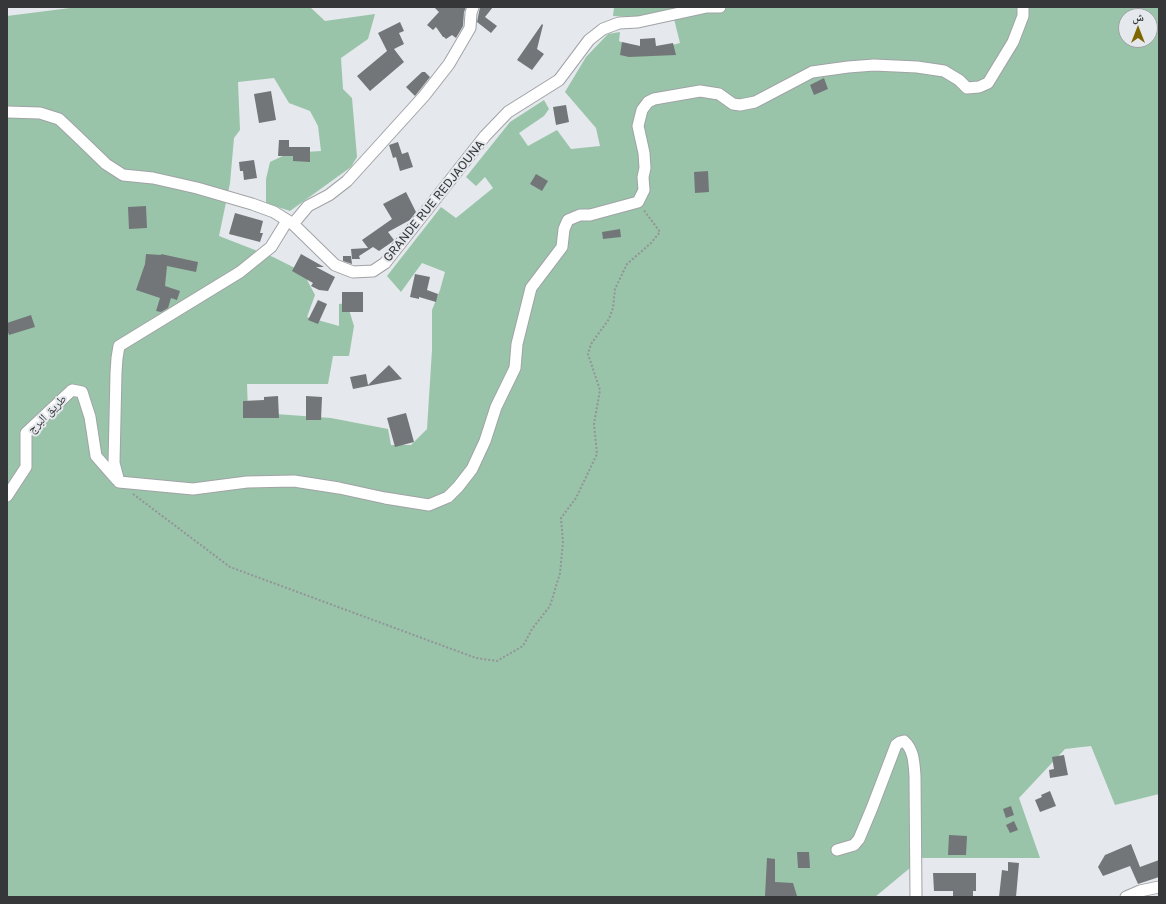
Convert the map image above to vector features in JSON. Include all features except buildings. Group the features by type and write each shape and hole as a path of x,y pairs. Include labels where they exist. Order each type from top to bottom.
{"street":[{"path":"474,7 471,13 470,28 449,64 424,96 347,181 329,195 308,206 290,222 272,247 240,272 119,346 116,373 114,463 119,482 193,489 247,482 294,481 429,505 448,496 458,488 472,469 485,441 496,407 515,368 517,344 531,288 562,247 564,229 568,220 580,215 590,215 638,202 644,190 643,177 645,168 644,153 638,126 642,110 648,102 654,99 700,91 719,94 733,104 740,105 755,102 812,72 874,65 917,67 944,71 959,80 967,88 979,87 988,83 1013,42 1023,16 1023,7"},
{"name":"GRANDE RUE REDJAOUNA","path":"7,112 40,113 59,119 106,164 123,175 153,178 197,188 274,212 290,222 335,265 353,272 373,271 385,263 485,136 508,112 559,80 589,40 603,29 619,23 638,22 706,7 720,7"},
{"name":"طريق البرج","path":"7,496 26,467 26,432 72,390 82,392 90,417 96,456 119,482"},
{"path":"837,850 854,845 859,839 896,745 904,741 908,745 914,758 916,897"},
{"path":"1126,897 1159,887"}],"green space":[{"path":"78,7 310,7 325,21 375,14 368,39 341,58 343,89 352,98 357,157 351,167 290,211 266,203 266,179 270,162 289,153 321,151 318,126 310,111 289,103 274,78 238,82 240,130 234,138 230,183 219,236 273,257 303,272 315,295 307,317 339,326 339,304 347,303 354,326 349,356 333,356 328,384 247,384 248,412 331,418 388,429 391,445 411,445 427,429 432,350 432,310 445,272 422,263 401,292 387,276 441,207 456,218 493,188 485,177 476,186 466,177 510,122 544,100 549,109 544,116 519,133 528,146 557,130 571,149 600,146 596,128 565,92 586,57 608,34 620,32 619,41 645,52 680,43 672,11 636,17 613,16 614,7 1159,7 1159,794 1115,805 1091,746 1065,749 1019,798 1040,858 922,858 875,897 7,897 7,16"}]}
